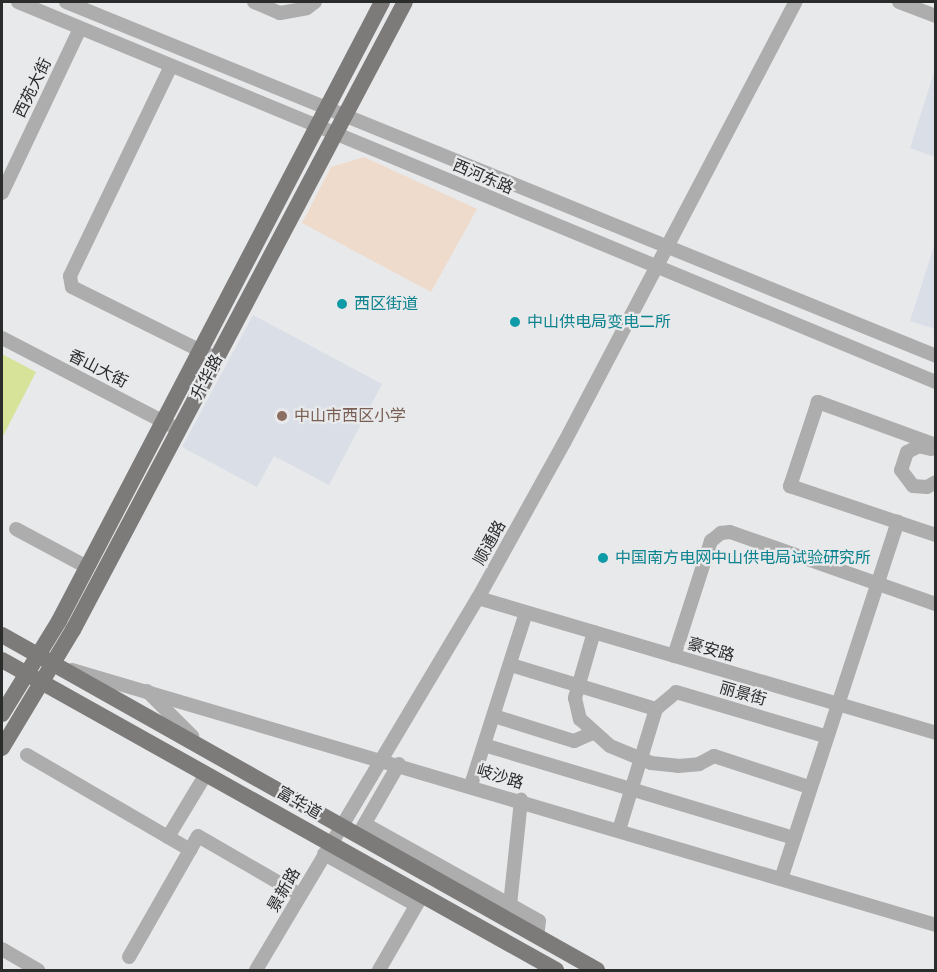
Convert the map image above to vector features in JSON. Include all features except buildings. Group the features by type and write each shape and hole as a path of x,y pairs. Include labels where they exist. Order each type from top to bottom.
{"main road":[{"name":"升华路","path":"2,714 38,656 87,567 325,107 382,2"},
{"name":"升华路","path":"2,748 53,664 180,429 405,2"},
{"name":"富华道","path":"2,635 340,826 361,830 537,937 597,970"},
{"name":"富华道","path":"2,660 206,774 419,900 556,970"},
{"path":"153,745 164,726"}],"street":[{"name":"西河东路","path":"18,2 936,382"},
{"name":"西河东路","path":"66,2 936,356"},
{"path":"254,2 280,13 307,8 315,2"},
{"name":"顺通路","path":"340,826 478,598 668,246 796,2"},
{"path":"899,2 936,16"},
{"name":"西苑大街","path":"2,193 80,29"},
{"path":"171,66 70,276 72,286 217,359"},
{"name":"香山大街","path":"2,338 180,429"},
{"path":"934,446 818,402 790,486 936,535"},
{"path":"934,446 919,446 907,452 901,470 913,486 927,487 936,482"},
{"path":"781,879 825,736 898,522"},
{"path":"16,529 87,567"},
{"path":"674,656 711,541 722,533 730,532 936,604"},
{"name":"豪安路","path":"478,598 936,733"},
{"path":"471,785 526,613"},
{"path":"594,632 575,698 580,719 593,733 641,760 678,766 714,756 809,787"},
{"name":"岐沙路","path":"53,664 471,785 936,925"},
{"path":"511,665 656,709 619,830"},
{"path":"147,691 171,719 220,758"},
{"name":"丽景街","path":"656,709 676,692 825,736"},
{"path":"494,716 574,741 593,733"},
{"path":"484,745 794,838"},
{"path":"27,755 190,850"},
{"path":"399,764 361,830 539,921 537,937"},
{"path":"168,837 206,774"},
{"path":"510,905 521,800"},
{"name":"景新路","path":"256,970 340,826"},
{"path":"129,957 198,836 300,895"},
{"path":"379,970 419,900"},
{"path":"2,949 15,965 38,970"}],"shaded area":[{"path":"935,69 936,157 910,148"},
{"path":"364,157 477,209 431,292 302,223 331,167"},
{"path":"935,243 935,329 910,321"},
{"name":"中山市西区小学","path":"253,315 382,384 329,485 274,456 257,487 182,447"}],"green space":[{"path":"2,354 36,372 3,436 2,435"}],"place":[{"name":"西区街道","path":"342,304"},
{"name":"中山供电局变电二所","path":"515,322"},
{"name":"中山市西区小学","path":"282,416"},
{"name":"中国南方电网中山供电局试验研究所","path":"603,558"}]}
